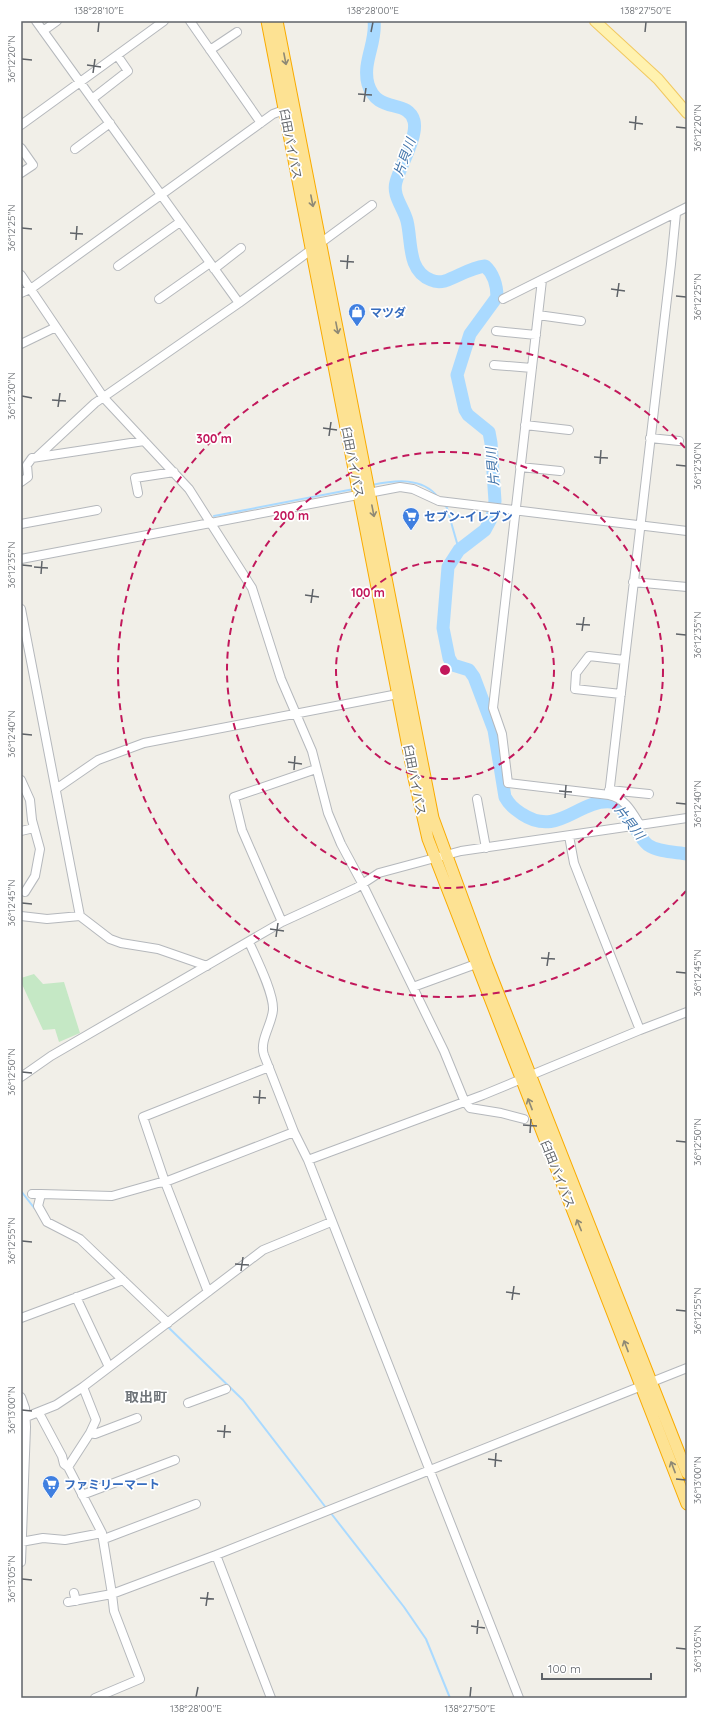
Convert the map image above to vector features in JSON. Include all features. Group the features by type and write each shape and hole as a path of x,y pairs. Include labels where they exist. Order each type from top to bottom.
{"highway":[{"name":"臼田バイパス","path":"267,21 310,251 364,493 440,856 476,964 526,1078"},
{"name":"臼田バイパス","path":"277,21 321,243 398,694 422,819 440,856 646,1384 687,1504"},
{"name":"臼田バイパス","path":"646,1384 687,1473"}],"main road":[{"path":"595,21 658,79 687,113"}],"street":[{"path":"36,21 239,303"},
{"path":"43,31 56,21"},
{"path":"21,125 164,21"},
{"path":"190,21 261,122"},
{"path":"210,50 236,32"},
{"path":"92,99 128,71 117,55"},
{"path":"21,293 32,288 272,114 284,110"},
{"path":"75,149 110,123"},
{"path":"21,148 33,165 21,174"},
{"path":"21,482 28,477 29,461 37,457 95,403 239,303 372,205"},
{"path":"503,299 687,207"},
{"path":"609,793 676,213"},
{"path":"118,266 180,222"},
{"path":"159,299 241,248"},
{"path":"21,275 32,288 56,327 104,398 189,489 252,588 274,660 312,751 328,813 341,844 362,883 444,1050 464,1100 470,1108 501,1113 524,1119"},
{"path":"542,280 493,708 502,734 508,783 609,793 649,794"},
{"path":"538,315 581,322"},
{"path":"21,344 56,327"},
{"path":"496,331 536,335"},
{"path":"494,365 532,368"},
{"path":"525,425 569,430"},
{"path":"650,438 679,441"},
{"path":"37,457 144,441"},
{"path":"520,467 560,471"},
{"path":"138,493 135,478 174,472"},
{"path":"21,559 395,487 405,487 439,501 687,531"},
{"path":"21,524 97,510"},
{"path":"633,582 687,587"},
{"path":"21,609 80,916 110,939 121,943 158,949 206,966"},
{"path":"621,694 575,689 576,673 589,656 624,660"},
{"path":"56,789 98,760 133,747 164,738 398,694"},
{"path":"282,922 242,830 234,797 316,768"},
{"path":"21,780 30,800 32,820 40,855 35,876 22,893"},
{"path":"609,793 622,800 630,808 639,826"},
{"path":"477,799 486,848"},
{"path":"21,1077 51,1056 282,922 362,883 379,873 440,856 687,818"},
{"path":"21,831 34,828"},
{"path":"569,836 574,863 640,1030"},
{"path":"21,916 47,919 80,916"},
{"path":"249,942 265,979 273,1003 272,1014 262,1051 294,1132 308,1160 331,1222 519,1698"},
{"path":"413,987 476,964"},
{"path":"308,1160 464,1100 526,1078 687,1012"},
{"path":"208,1292 165,1182 143,1117 269,1067"},
{"path":"32,1194 112,1196 165,1182 294,1132"},
{"path":"41,1194 38,1206 47,1222 80,1239 166,1324"},
{"path":"26,1417 56,1405 83,1387 263,1250 331,1222"},
{"path":"21,1318 121,1280"},
{"path":"76,1297 109,1367"},
{"path":"72,1599 112,1594 216,1555 687,1368"},
{"path":"68,1468 90,1433 96,1420 83,1387"},
{"path":"188,1402 226,1389"},
{"path":"21,1397 26,1417 24,1427 21,1562"},
{"path":"39,1413 62,1456 64,1464 68,1468 103,1536 114,1611 140,1679 95,1698"},
{"path":"90,1433 95,1434 137,1418"},
{"path":"82,1495 175,1460"},
{"path":"21,1542 43,1538 65,1540 103,1536 196,1504"},
{"path":"216,1555 271,1698"}],"green space":[{"path":"34,974 43,984 64,982 80,1033 59,1042 55,1029 43,1030 21,982 21,978"}],"waterway":[{"name":"片貝川","path":"374,21 373,37 367,68 368,84 372,94 378,100 406,110 411,114 414,121 415,128 411,143 398,175 395,187 397,197 406,216 414,263 423,276 438,282 445,281 469,270 485,266 492,276 497,293 497,297 470,334 457,375 465,410 468,415 489,432 495,501 492,517 485,530 459,550 448,567 443,628 449,658 453,665 469,670 474,677 494,730 505,797 515,809 535,820 546,822 568,816 588,806 611,802 621,808 639,835 648,845 662,850 687,854"},
{"path":"372,485 399,481 416,483 432,491 438,497"},
{"path":"214,516 354,489"},
{"path":"444,504 447,508 459,550"},
{"path":"21,1191 35,1209"},
{"path":"167,1326 243,1400 327,1509"},
{"path":"330,1512 404,1607 426,1639 450,1698"}],"place":[{"name":"マツダ","path":"357,327"},
{"name":"セブン-イレブン","path":"411,531"},
{"name":"ファミリーマート","path":"51,1499"}],"district":[{"name":"取出町","path":"146,1397"}]}
